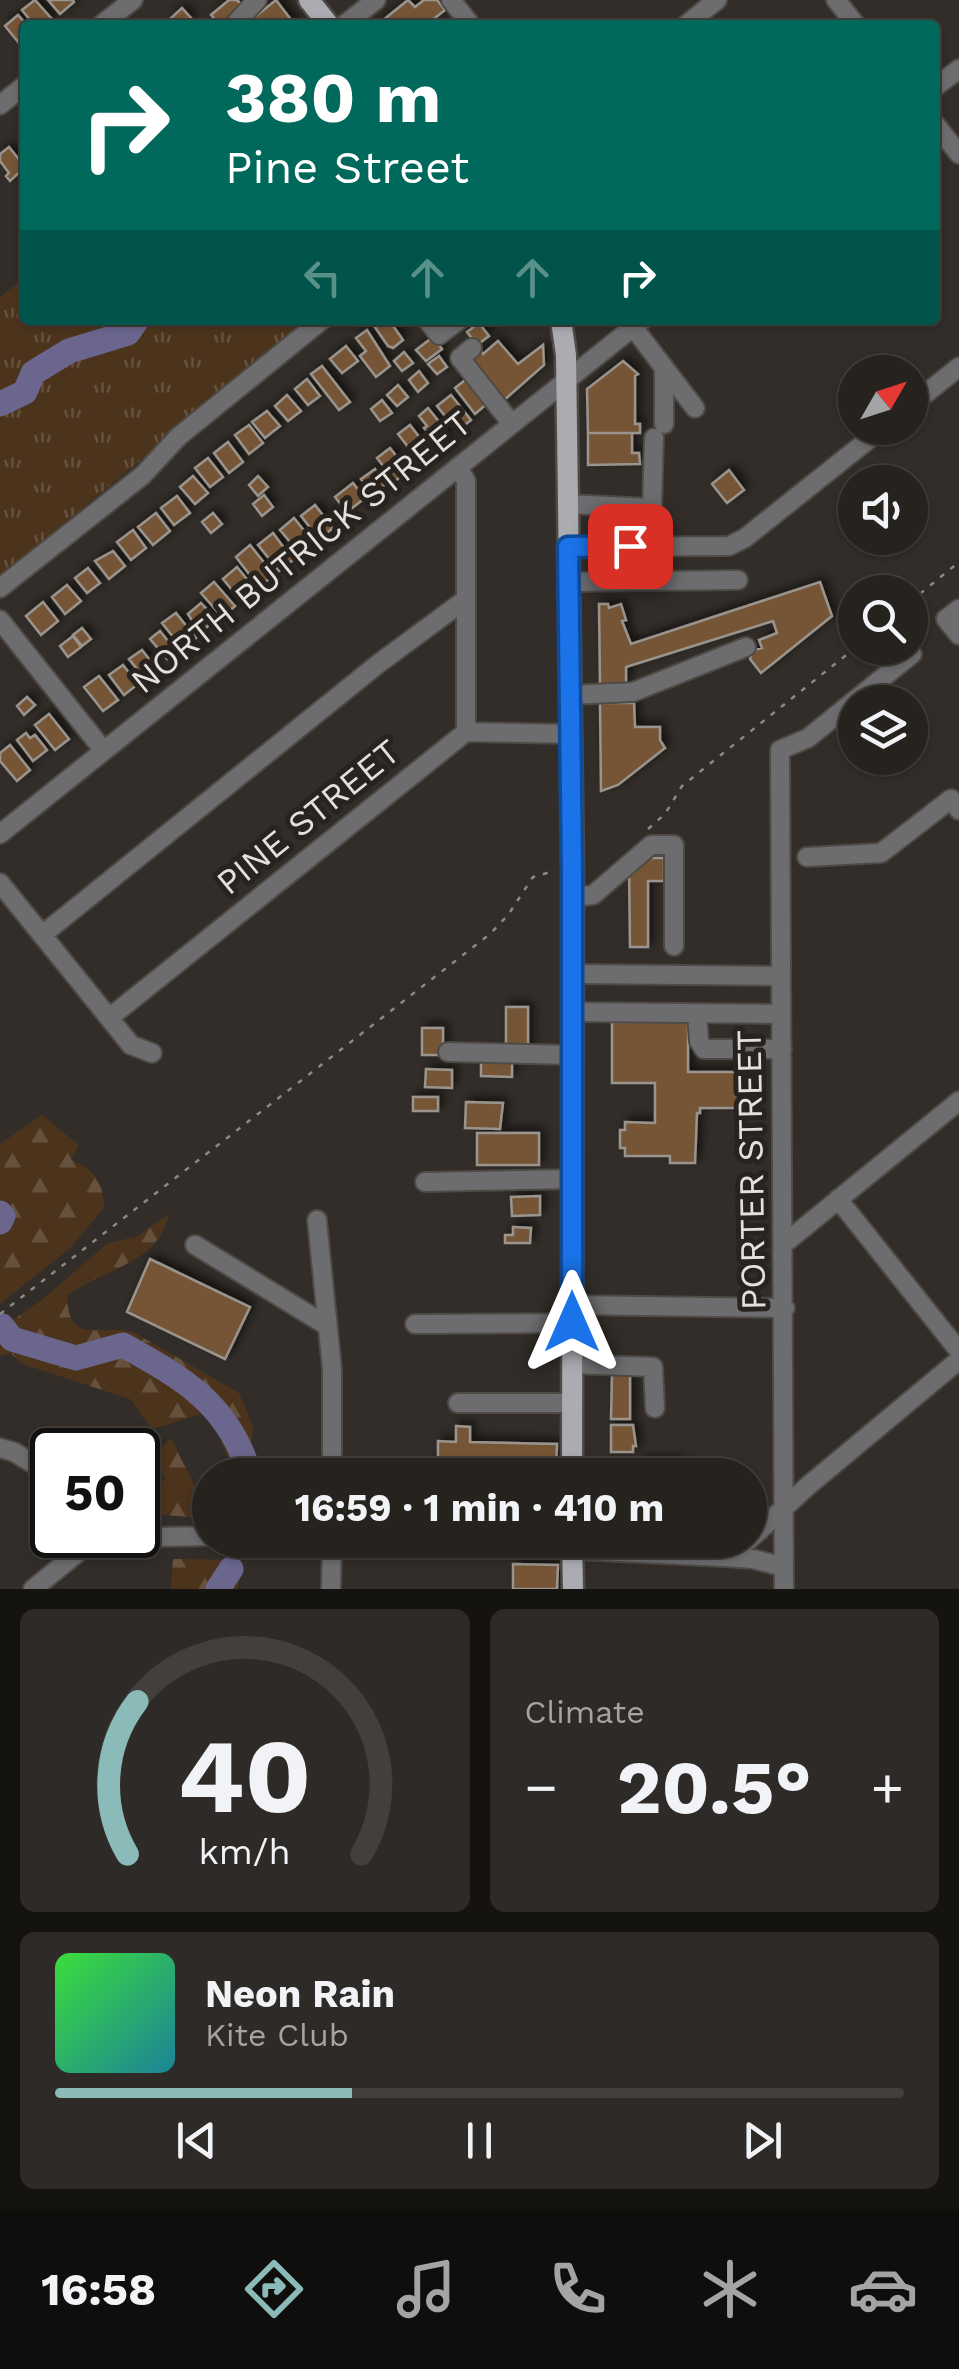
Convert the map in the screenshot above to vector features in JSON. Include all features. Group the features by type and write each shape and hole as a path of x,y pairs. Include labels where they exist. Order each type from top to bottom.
{"main road":[{"path":"310,0 326,20"},
{"path":"562,325 567,380 571,734 572,1458"},
{"path":"572,1558 573,1589"}],"street":[{"path":"108,20 133,0"},
{"path":"239,20 257,0"},
{"path":"451,0 467,20"},
{"path":"692,20 717,0"},
{"path":"836,0 852,20"},
{"path":"349,20 368,2"},
{"path":"0,105 20,90"},
{"path":"940,130 959,154"},
{"path":"0,588 143,476 178,438 316,325"},
{"path":"431,325 439,336 452,325"},
{"name":"NORTH BUTRICK STREET","path":"0,834 637,325"},
{"path":"639,325 664,368 695,408"},
{"path":"472,348 460,358 512,424"},
{"path":"928,392 959,367"},
{"path":"567,504 652,508 664,368"},
{"path":"568,547 729,546 745,538 862,445"},
{"path":"458,467 466,481 466,732 571,734"},
{"path":"630,546 632,507"},
{"path":"669,546 669,581"},
{"path":"569,582 738,580"},
{"path":"42,935 378,664 466,599"},
{"path":"959,609 946,620 959,635"},
{"path":"0,620 104,751"},
{"path":"570,695 634,692 746,648"},
{"name":"PORTER STREET","path":"784,1589 780,750 808,738 898,665"},
{"name":"PINE STREET","path":"109,1018 466,732"},
{"path":"807,857 881,853 955,805"},
{"path":"572,897 593,895 650,845 674,845 674,946"},
{"path":"0,883 131,1045 152,1053"},
{"path":"572,974 781,976"},
{"path":"572,1012 782,1014"},
{"path":"697,1014 699,1041 704,1049 782,1049"},
{"path":"448,1052 572,1055"},
{"path":"785,1243 959,1100"},
{"path":"425,1182 572,1179"},
{"path":"838,1199 959,1350"},
{"path":"317,1220 332,1369 332,1458"},
{"path":"195,1244 326,1325"},
{"path":"415,1324 572,1314 785,1308"},
{"path":"767,1525 809,1484 959,1360"},
{"path":"572,1364 653,1367 655,1408"},
{"path":"458,1403 572,1403"},
{"path":"0,1448 30,1462"},
{"path":"160,1536 192,1536"},
{"path":"33,1589 71,1558"},
{"path":"331,1589 332,1558"},
{"path":"753,1558 784,1567"}],"path":[{"path":"928,587 959,562"},
{"path":"647,831 682,786 838,662"},
{"path":"0,1314 490,934 508,915 526,884 550,872"}],"green space":[{"path":"20,281 20,325 305,325 0,576 0,297"},
{"path":"42,1115 79,1145 71,1159 96,1178 104,1208 69,1249 0,1304 0,1144"},
{"path":"169,1214 163,1231 142,1255 67,1296 73,1322 88,1330 133,1332 239,1393 253,1427 249,1458 228,1458 210,1411 151,1428 130,1399 23,1364 10,1353 0,1356 0,1329 43,1299 108,1243 136,1237"},
{"path":"171,1438 192,1481 192,1517 160,1515 160,1486 165,1479 160,1452"},
{"path":"173,1559 241,1560 238,1589 171,1589"}],"building":[{"path":"35,0 52,19 30,20 22,10"},
{"path":"48,0 73,0 74,2 60,14"},
{"path":"229,0 237,0 245,8 231,20 216,20 211,15"},
{"path":"276,0 291,20 251,20"},
{"path":"408,0 415,7 424,0 437,0 445,10 432,20 383,20"},
{"path":"182,8 191,18 173,20"},
{"path":"18,15 22,20 20,42 19,43 5,26"},
{"path":"9,147 20,161 20,172 10,181 0,161 0,154"},
{"path":"373,325 392,325 403,340 393,348"},
{"path":"481,325 489,336 477,345 467,332"},
{"path":"367,330 390,366 376,377 360,356 366,351 356,338"},
{"path":"433,337 442,349 426,361 416,350"},
{"path":"498,341 518,364 543,345 544,365 502,402 467,361"},
{"path":"346,346 358,361 342,373 330,359"},
{"path":"404,352 413,363 402,371 394,361"},
{"path":"439,356 447,367 437,374 428,364"},
{"path":"623,361 638,374 635,424 640,424 640,433 588,433 587,389"},
{"path":"322,366 350,402 339,410 311,374"},
{"path":"419,371 428,383 418,392 409,380"},
{"path":"469,377 489,402 475,414 455,388"},
{"path":"307,379 320,396 308,405 295,389"},
{"path":"398,385 408,397 397,406 387,395"},
{"path":"287,395 301,411 288,421 275,406"},
{"path":"451,395 471,420 457,431 437,406"},
{"path":"382,400 392,413 380,421 371,409"},
{"path":"428,408 449,434 440,445 419,416"},
{"path":"267,411 280,426 265,438 252,422"},
{"path":"249,425 263,443 249,454 235,435"},
{"path":"410,425 431,452 419,461 398,434"},
{"path":"588,433 632,433 632,453 639,453 640,464 588,465"},
{"path":"228,442 243,462 229,473 214,453"},
{"path":"390,448 408,471 395,481 377,458"},
{"path":"208,458 223,477 210,487 195,468"},
{"path":"375,469 386,484 372,494 361,479"},
{"path":"729,470 744,490 727,503 712,484"},
{"path":"193,476 208,493 195,504 180,487"},
{"path":"258,476 268,487 258,496 249,485"},
{"path":"353,483 365,498 347,512 335,497"},
{"path":"264,495 273,507 262,516 253,504"},
{"path":"177,496 190,513 174,525 161,508"},
{"path":"315,505 333,528 319,539 301,516"},
{"path":"156,513 170,531 153,545 138,527"},
{"path":"213,513 222,524 211,533 202,522"},
{"path":"294,518 314,543 300,554 280,530"},
{"path":"133,530 146,548 131,560 117,542"},
{"path":"273,533 293,560 279,571 258,545"},
{"path":"250,545 274,575 259,587 236,557"},
{"path":"113,551 125,566 109,579 95,561"},
{"path":"237,567 255,589 241,601 223,579"},
{"path":"88,568 100,583 87,593 75,578"},
{"path":"214,582 235,606 222,617 201,593"},
{"path":"820,582 832,616 761,673 750,659 753,650 762,648 759,640 777,633 773,621 626,667 626,685 600,685 599,604 608,604 609,608 621,604 626,620 622,621 631,644"},
{"path":"67,585 81,601 65,614 52,597"},
{"path":"43,602 58,621 41,635 26,616"},
{"path":"201,603 216,619 200,633 188,614"},
{"path":"176,613 196,638 182,648 162,623"},
{"path":"82,628 91,639 82,646 73,635"},
{"path":"160,631 176,651 167,659 150,639"},
{"path":"73,636 81,647 68,657 60,646"},
{"path":"142,650 157,669 144,678 129,659"},
{"path":"123,665 138,684 124,695 109,675"},
{"path":"99,676 118,700 103,711 84,687"},
{"path":"27,697 35,705 24,715 17,706"},
{"path":"600,703 634,703 635,727 660,727 660,740 665,748 618,785 601,791"},
{"path":"49,714 69,739 55,750 35,725"},
{"path":"26,733 30,738 35,735 47,750 33,761 17,740"},
{"path":"10,745 30,770 17,781 0,761 0,753"},
{"path":"637,858 664,858 664,881 648,881 648,947 630,947 629,866"},
{"path":"506,1007 528,1007 528,1050 506,1050"},
{"path":"612,1022 688,1022 688,1072 748,1072 748,1108 700,1108 697,1113 695,1163 670,1163 670,1156 625,1156 625,1148 620,1148 620,1130 625,1130 625,1122 655,1123 655,1083 612,1083"},
{"path":"422,1028 443,1028 443,1055 422,1055"},
{"path":"512,1059 512,1077 481,1076 481,1061"},
{"path":"426,1069 452,1070 452,1088 425,1087"},
{"path":"413,1097 438,1097 438,1111 413,1111"},
{"path":"466,1102 503,1103 500,1129 465,1128"},
{"path":"477,1133 539,1133 539,1165 477,1165"},
{"path":"540,1196 540,1215 512,1216 511,1197"},
{"path":"513,1227 531,1228 530,1243 505,1243 505,1235 513,1235"},
{"path":"150,1259 250,1307 225,1359 127,1312"},
{"path":"612,1374 630,1374 630,1419 611,1419"},
{"path":"611,1425 633,1425 633,1452 611,1452"},
{"path":"456,1426 470,1427 470,1442 557,1444 557,1458 438,1458 438,1441 456,1442"},
{"path":"513,1564 558,1565 557,1589 513,1589"}],"waterway":[{"path":"0,404 25,392 33,373 69,351 128,333 134,325"},
{"path":"0,1213 0,1222"},
{"path":"2,1326 12,1339 76,1358 123,1345 202,1396 230,1430 244,1458"},
{"path":"218,1589 231,1569"}],"route":[{"path":"572,1322 568,547 630,546"}]}
